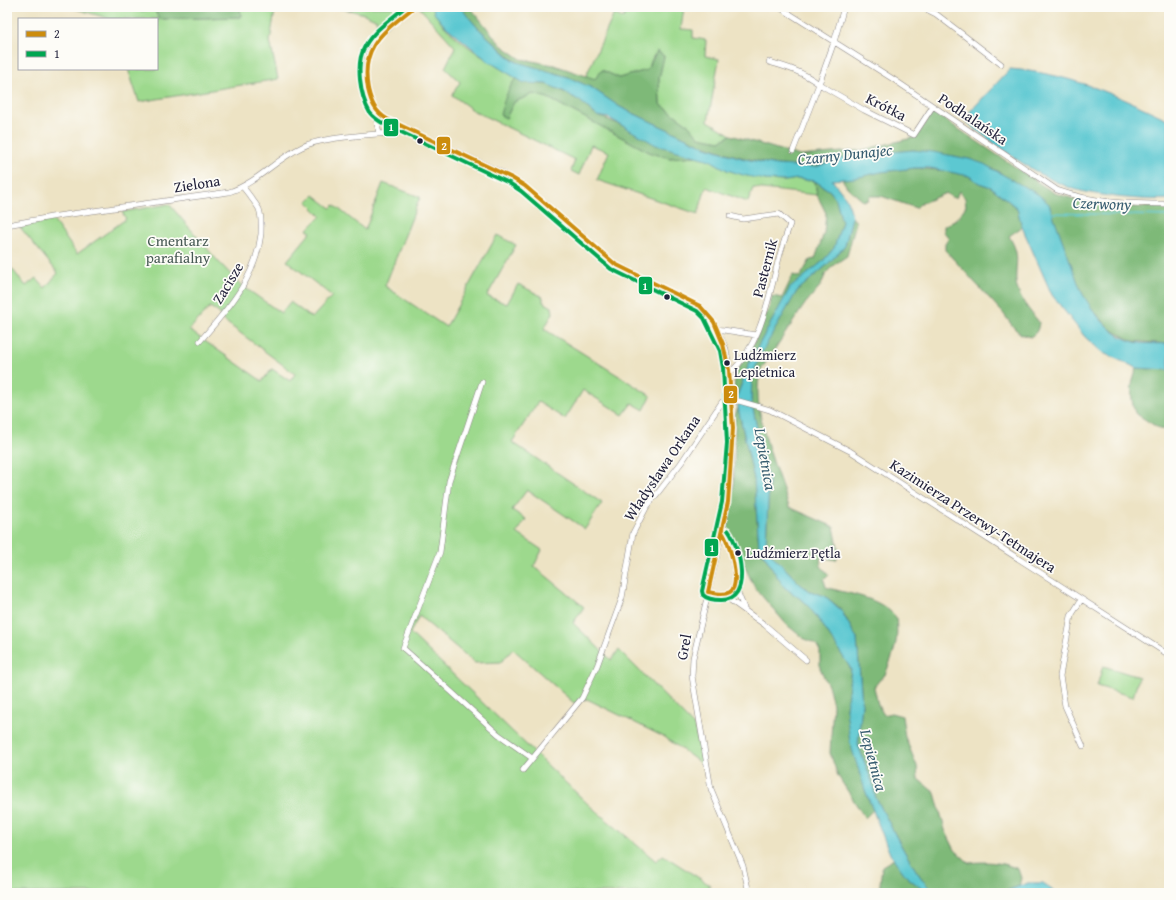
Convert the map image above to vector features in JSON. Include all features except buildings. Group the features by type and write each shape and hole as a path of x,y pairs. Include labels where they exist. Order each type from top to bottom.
{"street":[{"path":"378,134 376,117 377,112 370,95 367,69 368,54 378,41 414,7"},
{"name":"Podhalańska","path":"779,7 933,106 1057,190 1082,198 1104,201 1169,204"},
{"path":"793,151 834,42 844,7"},
{"path":"922,7 936,14 1001,64"},
{"name":"Krótka","path":"768,62 794,69 809,76 819,84 864,110 914,135 933,106"},
{"path":"377,112 388,119 503,172 519,182 615,264 700,306 709,314 727,354 734,401"},
{"name":"Zielona","path":"7,225 57,216 229,192 243,186 303,146 323,141 401,132 407,128"},
{"name":"Zacisze","path":"200,341 221,318 243,287 252,271 258,252 262,223 259,210 243,186"},
{"name":"Pasternik","path":"730,216 743,219 779,214 790,224 778,259 767,307 756,335 738,366 730,373"},
{"path":"717,329 756,335"},
{"path":"482,382 449,482 440,552 403,648 498,734 532,758"},
{"name":"Kazimierza Przerwy-Tetmajera","path":"734,401 760,406 850,451 1169,655"},
{"name":"Grel","path":"734,401 732,461 728,503 693,658 692,676 711,789 742,866 749,893"},
{"name":"Władysława Orkana","path":"523,770 582,698 597,666 622,598 633,533 646,508 681,463 718,406 722,402 734,401"},
{"path":"722,532 729,540 736,578 735,586 730,593 723,595"},
{"path":"735,586 744,609"},
{"path":"708,592 723,595 744,609 806,660"},
{"path":"1081,600 1071,616 1060,676 1065,706 1083,746"}],"green space":[{"path":"69,7 134,7 142,11 149,9 155,11 159,19 241,17 240,7 408,7 377,34 377,20 353,11 328,8 275,10 270,41 278,79 139,102 128,70 158,70 158,18 108,18"},
{"path":"134,7 240,7 241,17 159,19 155,11 149,9 142,11"},
{"path":"419,7 433,7 444,26 455,36 468,47 516,78 511,85 501,115 506,118 514,102 533,94 548,98 651,153 670,158 696,156 710,160 727,170 765,180 785,181 797,179 815,181 817,195 753,188 748,202 706,187 698,214 597,180 609,152 591,145 579,175 571,171 575,160 474,111 452,95 460,82 445,68 455,47"},
{"path":"460,7 470,7 501,45 521,59 554,65 595,79 602,70 619,78 647,70 657,51 664,56 659,79 660,104 689,125 699,137 720,141 731,135 800,156 863,150 916,137 933,112 1054,193 1084,202 1128,207 1169,207 1169,344 1132,341 1110,329 1087,303 1069,259 1000,172 969,159 913,150 851,157 829,162 816,167 777,165 736,156 702,145 656,124 620,107 592,88 568,77 526,66 512,59 477,27"},
{"path":"629,7 637,7 647,12 649,7 684,7 681,29 693,30 693,38 706,40 705,56 719,59 708,121 731,135 720,141 699,137 689,125 660,104 659,79 664,56 654,55 647,70 619,78 602,70 595,79 586,76 614,14 623,18"},
{"path":"516,78 524,83 546,84 555,87 580,101 594,114 696,156 670,158 651,153 548,98 533,94 514,102 506,118 500,115 506,96"},
{"path":"915,168 947,171 969,176 979,183 991,187 1017,208 1022,227 1009,236 1013,243 1017,259 1017,288 1024,304 1039,322 1037,331 1032,336 1030,337 1021,334 1014,328 1003,313 945,250 945,244 949,238 944,232 944,226 957,219 966,206 965,198 959,191 956,198 951,197 946,193 920,204 916,208 881,196 870,196 868,200 863,201 847,187 842,179"},
{"path":"815,181 830,191 836,199 842,222 839,236 834,248 822,262 790,289 751,359 737,396 734,386 736,372 755,341 770,305 772,296 782,298 793,275 800,277 810,260 815,259 824,233 826,213 817,195"},
{"name":"Cmentarz parafialny","path":"383,183 420,197 385,286 446,327 497,235 516,245 487,296 507,304 518,284 543,297 543,302 552,307 553,313 544,329 651,396 644,410 632,403 623,415 583,390 565,419 538,402 512,442 602,503 585,529 527,490 512,510 526,519 517,533 542,550 534,566 584,607 573,623 611,660 619,650 694,726 703,765 666,738 587,699 574,703 513,649 501,662 475,663 419,616 410,633 590,806 656,861 663,855 710,885 706,893 682,893 678,891 677,893 7,893 7,263 26,286 36,278 45,288 58,273 19,226 53,220 77,254 126,219 122,212 169,204 217,260 241,285 281,313 290,302 312,318 332,296 287,261 311,232 307,230 321,216 307,202 314,195 331,208 334,205 365,230","holes":["210,307 219,313 223,320 295,374 290,381 272,369 262,381 189,330"]},
{"path":"852,217 856,222 847,256 835,264 826,273 821,285 805,304 762,368 758,383 758,399 765,437 789,507 834,527 839,552 836,560 820,557 821,566 829,575 824,580 826,587 872,600 889,610 896,617 897,634 893,653 885,675 874,687 878,705 884,715 891,713 902,716 905,737 917,766 918,779 935,793 945,830 955,850 969,863 994,863 1018,869 1021,878 1019,886 1001,893 936,893 928,887 920,876 903,849 875,796 873,784 858,745 862,703 857,639 841,609 825,596 810,591 800,584 773,556 766,543 769,482 751,400 752,376 761,354 797,291 827,265 845,246"},
{"path":"1137,368 1169,370 1169,430 1160,429 1135,413 1132,401 1132,390 1133,380"},
{"path":"738,408 754,479 759,547 784,587 805,602 820,621 851,669 846,709 865,790 873,810 865,818 838,776 830,753 833,705 829,688 820,668 820,651 816,644 803,638 787,625 755,588 726,528 734,483 735,415"},
{"path":"1103,666 1139,677 1133,697 1097,686"},
{"path":"894,859 906,876 927,893 879,893 882,866"}],"water":[{"path":"433,7 460,7 477,27 511,59 517,62 568,77 592,88 620,107 656,124 706,147 745,159 777,165 816,167 837,159 913,150 969,159 984,164 1039,195 1049,204 1081,291 1096,314 1108,327 1123,338 1131,341 1169,344 1169,370 1137,368 1103,353 1085,337 1052,295 1022,227 1017,208 991,187 979,183 969,176 930,168 915,168 881,172 855,178 832,180 846,198 852,217 845,246 827,265 797,291 761,354 752,376 751,400 769,482 766,543 773,556 800,584 810,591 825,596 841,610 857,639 862,703 858,745 873,784 875,796 920,876 928,887 936,893 927,893 906,876 890,854 865,790 850,743 846,709 851,669 820,621 805,602 784,587 759,547 754,479 738,408 737,396 751,359 790,288 822,262 834,248 842,222 836,199 830,191 815,181 797,179 785,181 765,180 727,170 710,160 656,145 609,118 597,116 580,101 563,91 546,84 524,83 488,61 444,25 434,13"},
{"path":"1010,69 1031,71 1072,80 1111,94 1169,120 1169,199 1118,197 1090,193 1068,187 1027,166 1000,148 963,119"},
{"path":"1028,883 1043,883 1058,893 1001,893"}],"waterway":[{"name":"Czerwony","path":"1051,213 1169,216"}],"transit line":[{"name":"1","path":"405,7 373,35 362,53 360,62 361,89 370,113 384,124 509,183 521,191 611,269 697,311 704,318 720,351 723,368 727,443 722,502 702,591 703,595 711,599 721,600 731,598 737,592 740,583 741,571 739,559 728,530"},
{"name":"2","path":"414,7 384,32 371,50 366,74 372,102 379,113 387,119 512,178 525,186 615,264 700,306 714,322 723,344 729,370 733,428 728,502 708,592"},
{"name":"2","path":"708,592 719,594 730,592 735,581 735,572 731,553 722,532"}],"place":[{"name":"Ludźmierz Lepietnica","path":"727,363"},
{"name":"Ludźmierz Pętla","path":"738,553"}],"water label":[{"name":"Czarny Dunajec","path":"845,154"},
{"name":"Lepietnica","path":"766,459"},
{"name":"Lepietnica","path":"874,760"}]}
